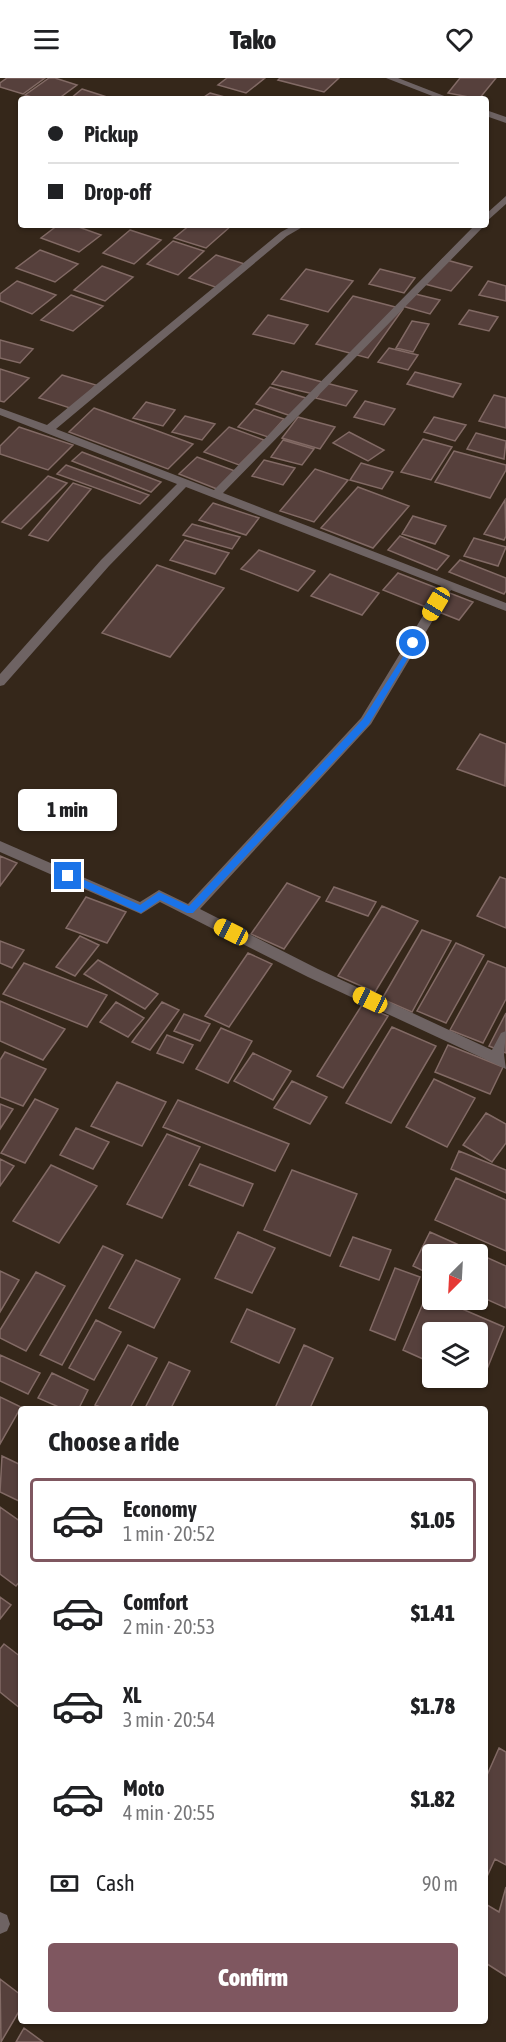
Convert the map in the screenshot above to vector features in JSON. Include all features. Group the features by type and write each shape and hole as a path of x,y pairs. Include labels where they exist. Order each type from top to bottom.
{"street":[{"path":"390,78 437,96"},
{"path":"489,114 506,120"},
{"path":"489,216 506,199"},
{"path":"48,430 284,234 295,228"},
{"path":"215,495 477,228"},
{"path":"0,411 506,607"},
{"path":"0,682 105,563 184,483"},
{"path":"190,911 366,722 448,585"},
{"path":"0,846 141,909 159,895 313,973 500,1061 506,1037"}],"building":[{"path":"7,78 45,78 23,94 0,87 0,83"},
{"path":"49,78 77,85 62,96 25,95"},
{"path":"227,78 265,78 246,93 218,85"},
{"path":"280,78 339,78 324,92 278,80"},
{"path":"460,78 496,78 481,96 448,93"},
{"path":"82,89 104,96 74,96"},
{"path":"210,93 221,96 206,96"},
{"path":"54,228 81,228 101,235 79,252 41,238"},
{"path":"186,228 229,228 206,248 174,238"},
{"path":"130,230 161,240 134,264 103,253"},
{"path":"173,241 204,251 178,275 147,264"},
{"path":"40,250 78,264 55,282 16,268"},
{"path":"216,255 248,265 221,289 189,278"},
{"path":"443,259 472,267 451,291 421,283"},
{"path":"102,266 133,277 105,301 74,290"},
{"path":"306,269 353,281 328,312 281,299"},
{"path":"380,269 415,278 404,293 369,284"},
{"path":"17,281 56,295 32,314 0,301 0,294"},
{"path":"488,281 506,286 506,301 479,295"},
{"path":"411,293 440,300 430,314 402,306"},
{"path":"71,295 103,306 73,331 41,320"},
{"path":"353,296 403,309 368,358 316,344"},
{"path":"469,310 498,317 489,331 459,324"},
{"path":"268,315 308,325 294,344 253,334"},
{"path":"412,321 429,324 413,352 396,348"},
{"path":"0,340 33,349 20,363 0,358"},
{"path":"389,348 418,355 408,370 378,362"},
{"path":"0,369 29,378 4,402 0,401"},
{"path":"282,371 322,382 313,394 272,384"},
{"path":"415,372 461,384 453,397 407,384"},
{"path":"62,375 96,385 73,409 39,398"},
{"path":"326,383 357,391 346,406 316,398"},
{"path":"270,387 309,399 294,417 256,404"},
{"path":"494,395 506,398 506,428 479,421"},
{"path":"365,401 395,409 384,425 354,417"},
{"path":"146,402 175,410 163,426 133,418"},
{"path":"94,408 193,444 168,469 69,432"},
{"path":"254,409 284,419 268,437 238,427"},
{"path":"185,416 215,424 202,440 172,432"},
{"path":"298,417 335,427 320,449 282,438"},
{"path":"434,417 466,425 455,441 424,432"},
{"path":"19,427 73,445 48,470 0,454 0,446"},
{"path":"229,427 264,440 239,465 204,452"},
{"path":"349,432 384,450 368,461 333,443"},
{"path":"476,433 506,441 504,459 467,449"},
{"path":"423,439 452,447 431,480 401,472"},
{"path":"283,440 314,449 302,465 271,457"},
{"path":"454,451 506,465 506,470 490,498 435,482"},
{"path":"82,452 161,482 151,492 72,461"},
{"path":"197,457 235,471 217,489 179,474"},
{"path":"264,460 295,468 283,485 252,476"},
{"path":"361,463 393,472 382,489 350,480"},
{"path":"66,465 149,495 140,504 57,474"},
{"path":"315,469 348,480 314,522 280,511"},
{"path":"48,476 67,483 21,529 2,522"},
{"path":"73,483 91,489 48,541 29,535"},
{"path":"358,487 409,506 373,548 321,528"},
{"path":"505,500 506,536 504,540 484,534"},
{"path":"213,503 259,518 246,535 199,520"},
{"path":"413,516 446,526 435,544 402,534"},
{"path":"192,524 240,537 232,549 183,535"},
{"path":"400,536 449,556 437,570 388,550"},
{"path":"474,538 506,547 498,566 464,556"},
{"path":"185,540 229,553 215,574 170,560"},
{"path":"259,550 315,571 298,591 241,569"},
{"path":"460,560 506,578 504,594 449,572"},
{"path":"157,565 224,588 170,657 102,633"},
{"path":"398,573 473,602 459,620 383,590"},
{"path":"330,574 379,593 362,615 311,596"},
{"path":"480,734 506,744 505,786 457,769"},
{"path":"0,856 17,863 0,886"},
{"path":"500,877 506,879 506,928 477,916"},
{"path":"287,883 320,897 284,949 251,934"},
{"path":"334,887 376,902 368,916 326,901"},
{"path":"86,897 126,912 107,943 66,928"},
{"path":"382,906 418,921 375,992 338,976"},
{"path":"422,930 451,941 412,1012 382,999"},
{"path":"80,936 99,945 75,976 56,967"},
{"path":"0,941 24,950 12,968 0,963"},
{"path":"456,943 484,955 446,1023 417,1011"},
{"path":"248,953 272,964 229,1027 205,1016"},
{"path":"98,960 158,994 145,1009 84,974"},
{"path":"488,961 506,968 506,999 483,1043 450,1030"},
{"path":"24,963 107,995 87,1027 3,994"},
{"path":"0,1001 65,1029 43,1060 0,1041"},
{"path":"116,1002 144,1018 128,1037 100,1022"},
{"path":"162,1002 179,1010 150,1050 132,1042"},
{"path":"362,1005 388,1016 343,1088 317,1076"},
{"path":"506,1013 506,1053 489,1046"},
{"path":"184,1014 210,1024 200,1041 174,1031"},
{"path":"392,1027 436,1046 391,1123 346,1103"},
{"path":"221,1028 252,1041 228,1083 196,1069"},
{"path":"167,1035 193,1045 183,1063 157,1053"},
{"path":"448,1045 503,1067 490,1094 435,1072"},
{"path":"5,1052 46,1069 23,1106 0,1097 0,1060"},
{"path":"253,1053 291,1071 273,1100 234,1081"},
{"path":"434,1079 475,1098 447,1147 406,1127"},
{"path":"292,1081 327,1097 310,1124 274,1108"},
{"path":"117,1082 166,1102 142,1146 91,1126"},
{"path":"35,1099 58,1109 25,1163 1,1153"},
{"path":"178,1100 289,1144 275,1171 163,1127"},
{"path":"0,1104 13,1109 0,1129"},
{"path":"486,1113 506,1124 506,1143 492,1162 463,1145"},
{"path":"76,1128 109,1142 93,1169 60,1155"},
{"path":"167,1134 200,1147 162,1218 127,1204"},
{"path":"459,1151 506,1170 506,1193 451,1169"},
{"path":"0,1159 14,1166 0,1186"},
{"path":"200,1164 253,1184 243,1206 189,1185"},
{"path":"51,1165 97,1186 59,1243 13,1221"},
{"path":"292,1170 357,1194 330,1256 264,1230"},
{"path":"456,1178 506,1200 506,1251 435,1220"},
{"path":"238,1232 275,1248 252,1293 215,1278"},
{"path":"430,1232 457,1244 424,1244"},
{"path":"353,1237 391,1250 379,1280 340,1266"},
{"path":"103,1246 123,1255 62,1365 40,1355"},
{"path":"422,1248 422,1270 413,1266"},
{"path":"488,1258 506,1266 506,1308 488,1300"},
{"path":"136,1260 180,1279 154,1328 109,1308"},
{"path":"395,1268 420,1277 395,1340 370,1330"},
{"path":"0,1271 19,1280 0,1312"},
{"path":"36,1272 65,1286 26,1351 0,1338 0,1330"},
{"path":"422,1306 422,1310 465,1310 504,1327 488,1367 488,1322 422,1322 422,1359 403,1350"},
{"path":"247,1309 295,1329 279,1363 231,1342"},
{"path":"96,1320 121,1332 94,1380 69,1368"},
{"path":"128,1345 157,1358 131,1406 95,1405"},
{"path":"304,1345 333,1358 311,1406 276,1406"},
{"path":"0,1355 40,1373 28,1394 0,1381"},
{"path":"169,1362 190,1371 172,1406 146,1406"},
{"path":"52,1373 88,1390 80,1406 56,1406 38,1398"},
{"path":"0,1397 19,1406 18,1412 0,1444"},
{"path":"2,1456 18,1464 18,1501 0,1492"},
{"path":"0,1507 18,1520 18,1584 16,1586 0,1574"},
{"path":"0,1597 11,1605 0,1619"},
{"path":"4,1644 18,1655 18,1707 0,1692 0,1649"},
{"path":"499,1748 506,1752 506,1865 495,1859 488,1874 488,1773"},
{"path":"506,1887 506,1976 488,1965 488,1905 499,1912"},
{"path":"0,1979 18,1993 18,2013 1,2042"},
{"path":"24,2028 43,2042 16,2042"}],"route":[{"path":"68,876 141,909 159,895 190,911 366,722 413,643"}]}
